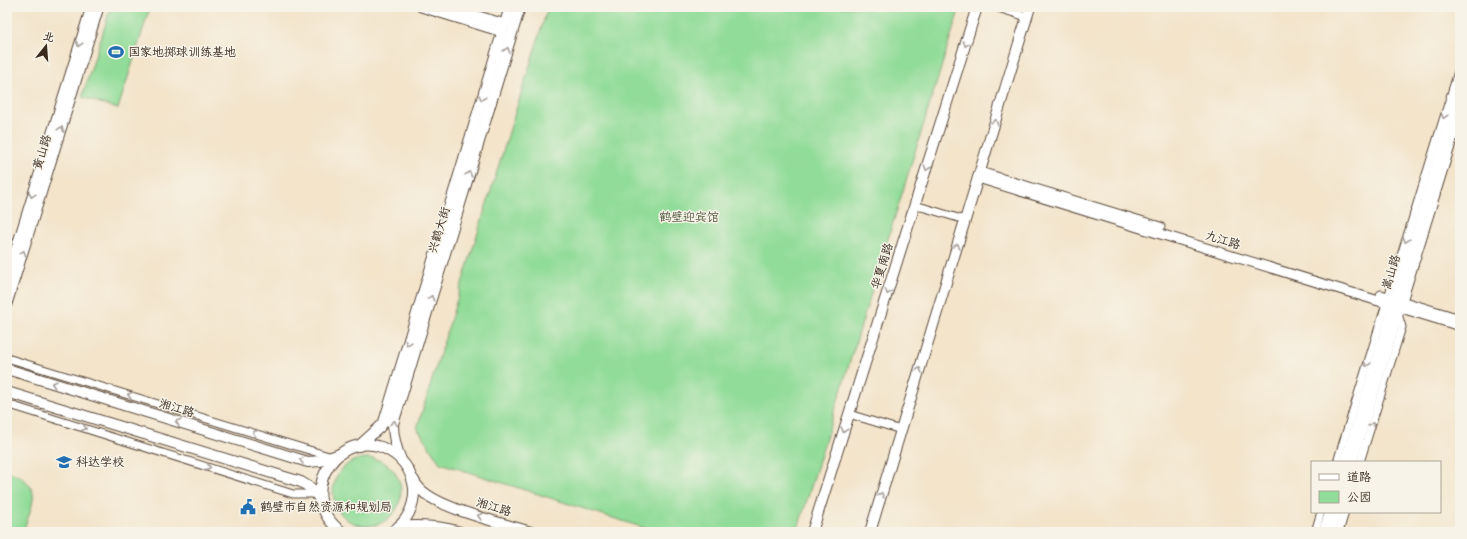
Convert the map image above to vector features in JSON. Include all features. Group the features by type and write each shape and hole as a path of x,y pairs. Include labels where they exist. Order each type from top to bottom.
{"main road":[{"name":"兴鹤大街","path":"359,446 384,422 510,7"},
{"name":"兴鹤大街","path":"401,460 393,436 393,424 520,7"},
{"name":"华夏南路","path":"812,532 978,7"},
{"path":"870,532 1030,7"},
{"name":"湘江路","path":"7,369 308,462 320,461 359,446"},
{"path":"7,392 302,482 314,490 333,528 342,532"},
{"path":"359,446 372,446 385,449 401,460"},
{"path":"322,504 320,490 323,476 329,464 336,455"},
{"name":"湘江路","path":"401,460 421,490 432,498 450,507 531,532"},
{"path":"395,530 406,519 412,506 414,492 412,478"},
{"path":"395,530 412,526 436,526 460,532"}],"street":[{"name":"黄山路","path":"7,277 91,7"},
{"name":"黄山路","path":"7,304 99,7"},
{"path":"421,7 503,28"},
{"path":"449,7 503,28"},
{"path":"995,7 1027,17"},
{"path":"1337,461 1395,304 1460,65"},
{"name":"嵩山路","path":"1345,461 1460,90"},
{"name":"嵩山路","path":"1352,461 1395,304 1460,114"},
{"name":"九江路","path":"979,175 1395,304 1460,326"},
{"path":"915,205 965,220"},
{"path":"1360,461 1402,327 1395,304"},
{"name":"九江路","path":"1395,304 1460,320"},
{"path":"7,358 336,455"},
{"path":"7,404 293,494 316,494"},
{"path":"850,414 901,430"},
{"path":"1315,532 1321,513"},
{"path":"1323,532 1330,513"},
{"path":"1331,532 1337,513"},
{"path":"1339,532 1345,513"},
{"path":"395,530 421,532"}],"green space":[{"name":"国家地掷球训练基地","path":"111,7 150,7 118,109 82,97"},
{"name":"鹤壁迎宾馆","path":"548,7 960,7 797,532 657,532 440,463 417,428"},
{"path":"367,458 380,461 391,468 398,479 401,492 398,505 391,516 380,523 367,526 354,523 343,516 336,505 333,492 336,479 343,468 354,461"},
{"path":"7,471 25,480 29,484 33,494 31,507 23,532 7,532"}],"place":[{"name":"国家地掷球训练基地","path":"116,52"},
{"name":"科达学校","path":"64,462"},
{"name":"鹤壁市自然资源和规划局","path":"248,507"}]}
